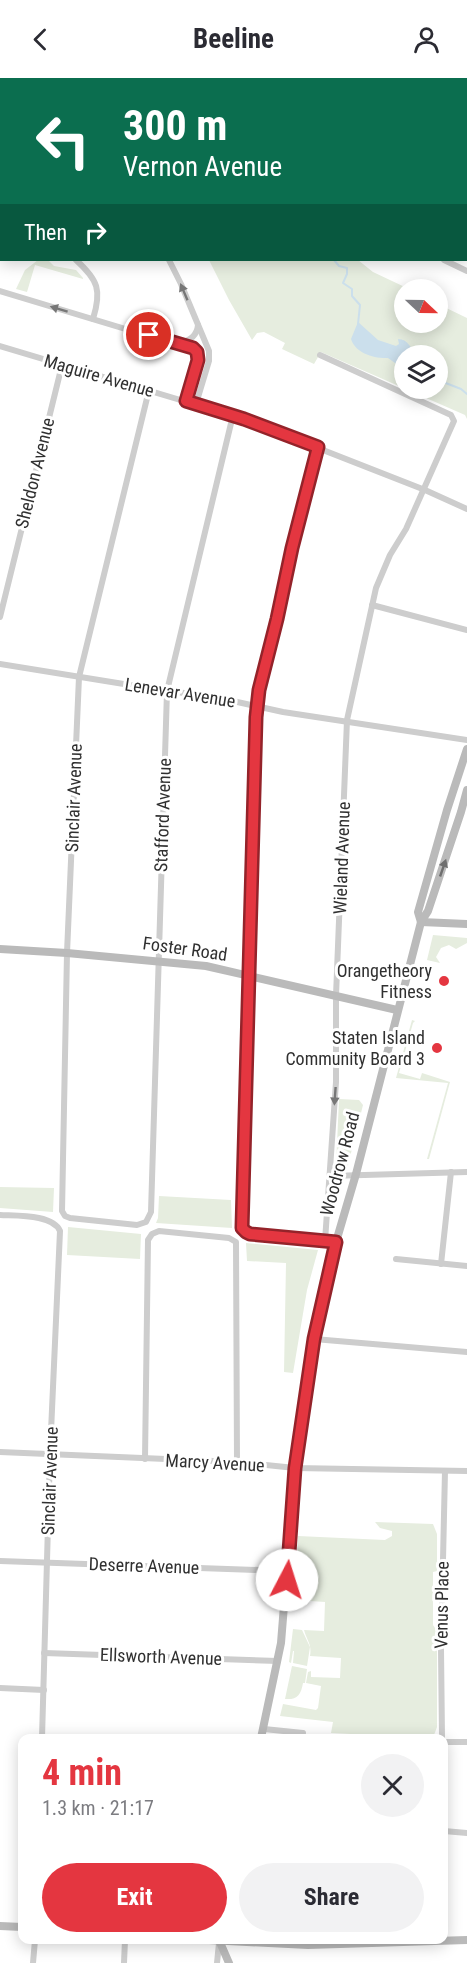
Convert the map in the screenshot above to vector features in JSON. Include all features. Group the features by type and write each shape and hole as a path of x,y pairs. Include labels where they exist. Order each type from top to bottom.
{"street":[{"path":"77,261 96,282 98,303 93,319"},
{"path":"170,261 182,284 209,351 209,362 196,404"},
{"path":"446,261 467,271"},
{"path":"0,291 193,348 198,360 186,401"},
{"path":"176,343 186,342 196,333 198,325"},
{"name":"Maguire Avenue","path":"0,346 233,415 318,447 467,509"},
{"name":"Wieland Avenue","path":"320,355 454,418 425,490 382,572 372,605 347,720 336,996 336,1082 325,1241"},
{"name":"Sheldon Avenue","path":"0,617 62,365"},
{"name":"Sinclair Avenue","path":"146,1222 137,1225 70,1218 63,1215 67,953 79,677 149,390"},
{"name":"Stafford Avenue","path":"146,1222 150,1212 167,691 233,415"},
{"path":"318,447 286,574 257,706 241,1226 250,1234 336,1242"},
{"path":"372,605 467,630"},
{"name":"Lenevar Avenue","path":"0,664 210,696 283,712 467,740"},
{"name":"Woodrow Road","path":"421,922 418,912 467,750"},
{"name":"Woodrow Road","path":"262,1734 278,1661 295,1468 314,1339 336,1242 356,1174 421,922 428,911 464,813 467,790"},
{"path":"447,810 464,813"},
{"path":"421,922 467,924"},
{"name":"Foster Road","path":"0,950 67,953 206,966 397,1010"},
{"path":"330,1176 467,1172"},
{"path":"441,1264 451,1173"},
{"name":"Sinclair Avenue","path":"0,1215 46,1219 57,1225 60,1231 50,1454 42,1734"},
{"path":"145,1459 148,1240 152,1233 159,1230 229,1238 237,1245 237,1462"},
{"path":"396,1259 467,1266"},
{"path":"314,1339 467,1352"},
{"name":"Marcy Avenue","path":"0,1452 237,1462 295,1468 467,1471"},
{"name":"Venus Place","path":"443,1734 441,1649 445,1471"},
{"name":"Deserre Avenue","path":"0,1561 287,1571"},
{"name":"Ellsworth Avenue","path":"44,1653 278,1661"},
{"path":"0,1688 44,1690"},
{"path":"264,1729 303,1733"},
{"path":"448,1740 467,1742"},
{"path":"448,1831 467,1833"},
{"path":"0,1926 18,1927"},
{"path":"448,1941 467,1940"},
{"path":"33,1963 34,1944"},
{"path":"124,1963 125,1944"},
{"path":"216,1963 218,1944"},
{"path":"221,1944 229,1963"},
{"path":"278,1944 308,1946 361,1944"}],"shaded area":[{"path":"37,261 49,261 54,266 76,270 83,279 35,265 27,292 16,289 25,270"},
{"path":"210,261 359,261 373,272 394,282 394,333 448,333 448,309 467,318 467,419 465,415 428,399 448,399 448,345 394,345 394,384 321,352 314,364 282,349 285,343 264,332 257,333 252,340"},
{"path":"433,935 467,938 467,943 456,949 449,945 441,948 436,957 440,963 427,960"},
{"path":"412,1020 415,1021 399,1073 420,1079 422,1073 450,1082 429,1159 427,1159 448,1083 396,1078"},
{"path":"339,1099 359,1100 363,1105 345,1172 338,1172 336,1167"},
{"path":"0,1187 54,1188 53,1212 0,1208"},
{"path":"159,1196 231,1200 232,1228 156,1223"},
{"path":"68,1227 141,1234 140,1259 67,1255"},
{"path":"246,1243 318,1250 307,1290 293,1373 284,1372 286,1263 247,1261"},
{"path":"375,1522 433,1524 437,1534 437,1571 433,1572 433,1625 437,1631 437,1727 434,1734 331,1733 333,1722 280,1716 283,1704 316,1710 318,1708 321,1686 306,1683 308,1672 311,1671 311,1677 340,1678 341,1658 310,1656 310,1645 304,1630 324,1631 325,1602 295,1600 298,1536 385,1540 392,1536 392,1531 380,1528"},
{"path":"293,1629 302,1630 310,1647 307,1666 293,1663 294,1651 291,1663 289,1662"},
{"path":"292,1666 307,1669 305,1683 298,1696 285,1699"}],"water":[{"path":"358,322 378,340 394,345 394,362 388,358 372,356 361,351 351,339"},
{"path":"398,339 409,345 398,345"}],"waterway":[{"path":"335,261 339,266 347,268 343,283 352,289 352,296 360,305 358,324"},
{"path":"448,384 467,394"}],"place":[{"name":"Orangetheory Fitness","path":"444,981"},
{"name":"Staten Island Community Board 3","path":"437,1048"}],"route":[{"path":"149,335 193,348 197,352 198,360 186,401 244,419 318,447 292,548 257,706 241,1226 250,1234 336,1242 314,1339 295,1468 287,1580"}]}
